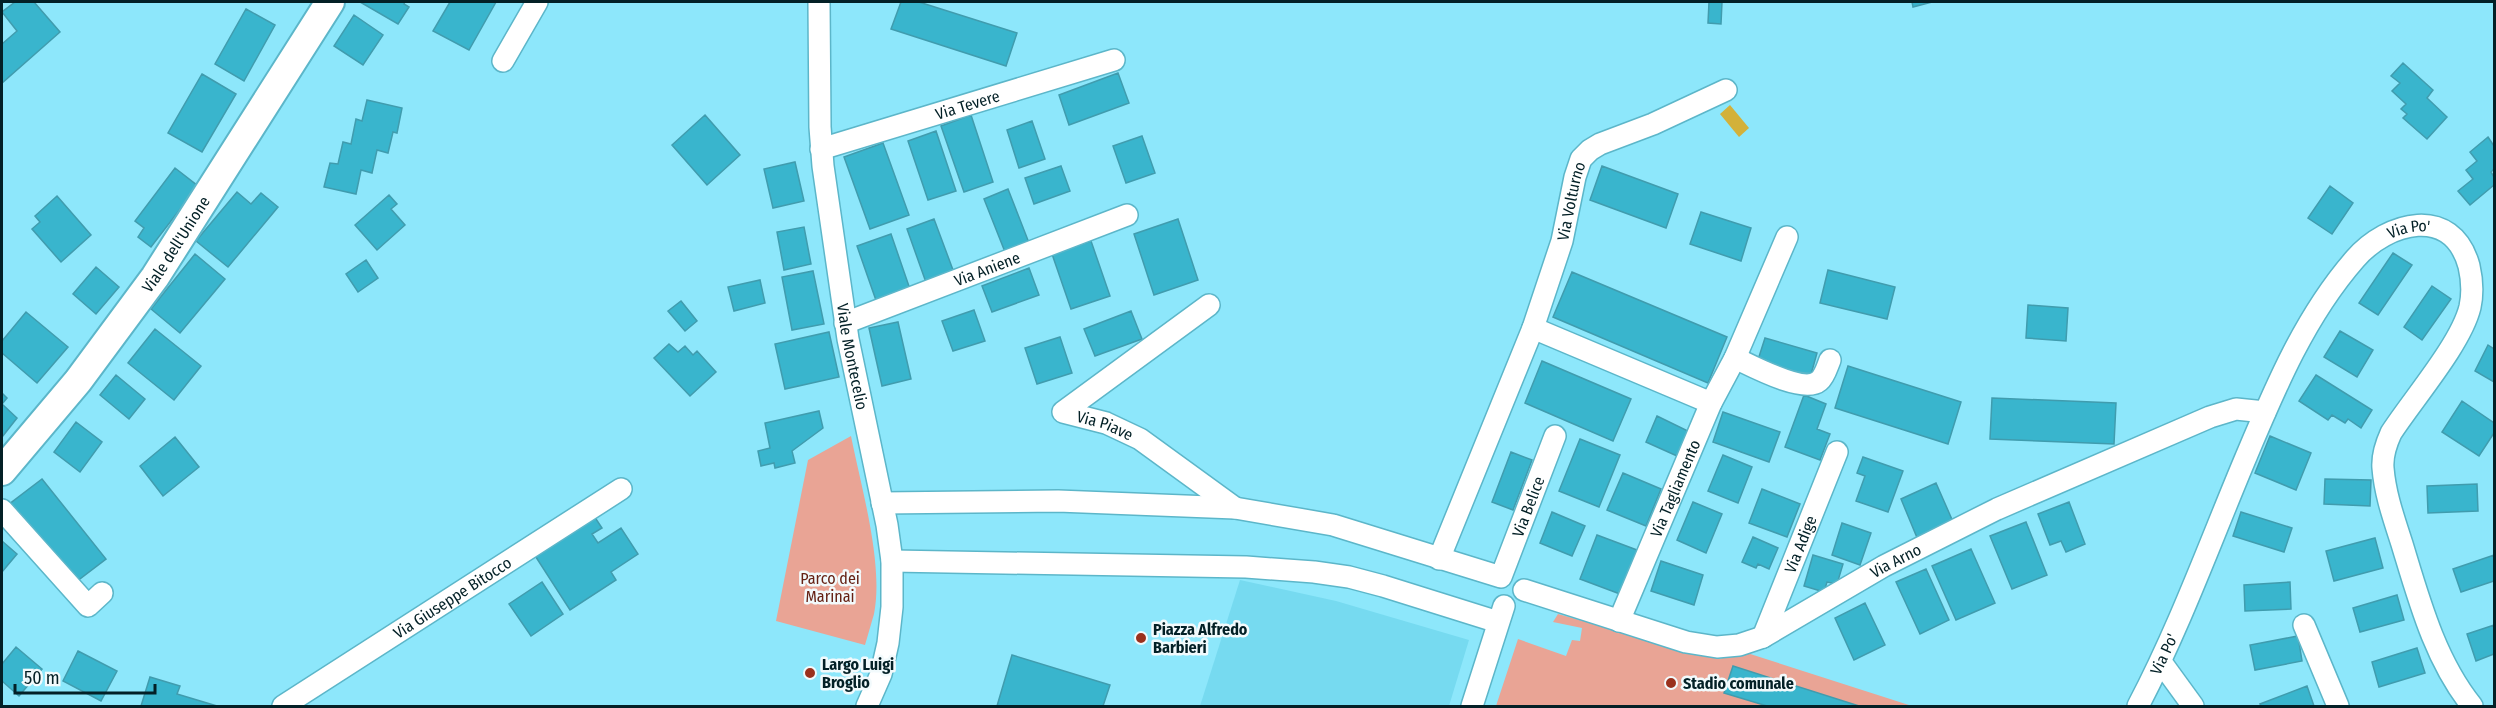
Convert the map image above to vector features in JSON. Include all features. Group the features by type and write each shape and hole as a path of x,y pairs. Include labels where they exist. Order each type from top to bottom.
{"main road":[{"name":"Viale dell'Unione","path":"2,471 78,381 155,277 330,2"}],"street":[{"path":"503,61 537,2"},
{"name":"Viale Montecelio","path":"819,2 821,149 845,323 892,561 892,607 888,643 881,674 867,706"},
{"name":"Via Tevere","path":"821,149 1114,60"},
{"name":"Via Volturno","path":"1439,559 1533,328 1562,241 1578,166 1585,154 1600,144 1653,124 1726,90"},
{"name":"Via Aniene","path":"845,323 1127,215"},
{"name":"Via Po'","path":"2138,706 2161,662 2271,395 2309,324 2352,262 2366,247 2386,233 2409,226 2429,226 2451,237 2462,250 2469,266 2472,285 2469,312 2452,343 2391,433 2385,446 2383,468 2394,519 2431,630 2452,678 2472,706"},
{"name":"Via Tagliamento","path":"1619,621 1711,403 1735,358 1787,237"},
{"name":"Via Piave","path":"1209,305 1063,412 1106,423 1140,439 1235,507"},
{"path":"1533,328 1711,403"},
{"path":"1735,358 1794,383 1807,385 1813,385 1821,379 1830,360"},
{"name":"Via Arno","path":"1524,590 1663,636 1709,646 1732,647 1763,637 1884,566 1997,509 2210,417 2236,409 2265,412"},
{"name":"Via Belice","path":"1501,577 1555,436"},
{"name":"Via Adige","path":"1763,637 1837,452"},
{"name":"Via Giuseppe Bitocco","path":"283,706 621,489"},
{"path":"882,503 1058,501 1235,507 1333,525 1501,577 1513,576 1518,579 1524,590 1518,604 1501,614 1314,572 1246,567 892,561"},
{"path":"2,510 88,606 102,593"},
{"path":"1472,706 1501,614 1492,593 1494,584 1501,577"},
{"path":"2304,625 2338,706"},
{"path":"2161,662 2193,706"}],"shaded area":[{"path":"1730,105 1749,128 1739,137 1720,114"},
{"path":"1240,580 1336,601 1469,640 1449,706 1200,706"}],"green space":[{"name":"Parco dei Marinai","path":"851,436 870,525 876,572 874,614 865,645 776,621 808,460"},
{"name":"Stadio comunale","path":"1558,614 1719,659 1744,652 1912,706 1496,706 1518,639 1566,656 1572,640 1580,641 1582,628 1553,622"}],"building":[{"path":"15,2 34,2 60,32 2,83 2,44 17,31 2,12"},
{"path":"360,2 405,2 404,4 409,7 398,24"},
{"path":"450,2 496,2 469,50 433,31"},
{"path":"901,2 919,2 1017,33 1006,66 891,29"},
{"path":"1709,2 1722,2 1721,24 1708,23"},
{"path":"1912,2 1932,2 1913,7"},
{"path":"246,9 275,25 244,81 215,64"},
{"path":"354,15 383,35 363,65 334,46"},
{"path":"2403,63 2433,90 2427,98 2447,117 2427,139 2403,118 2407,114 2401,109 2406,104 2392,91 2400,83 2391,76"},
{"path":"1118,73 1129,103 1069,125 1059,95"},
{"path":"202,74 236,94 202,152 168,133"},
{"path":"367,100 402,108 397,133 393,132 388,153 377,150 372,173 361,170 356,194 324,187 330,163 338,164 343,142 351,144 356,119 362,121"},
{"path":"705,115 740,155 707,185 672,145"},
{"path":"971,115 993,182 964,192 941,126"},
{"path":"1032,121 1045,159 1019,168 1007,130"},
{"path":"936,131 956,191 928,200 908,141"},
{"path":"1142,136 1155,173 1126,183 1113,146"},
{"path":"2488,137 2494,146 2494,169 2491,172 2494,185 2470,205 2458,191 2473,179 2466,170 2477,161 2470,152"},
{"path":"883,143 909,215 870,229 844,157"},
{"path":"795,162 804,201 773,208 764,169"},
{"path":"1061,166 1070,191 1034,204 1025,178"},
{"path":"1602,166 1678,194 1666,228 1590,200"},
{"path":"175,168 198,186 151,247 138,237 144,228 135,221"},
{"path":"2330,186 2353,203 2332,234 2308,218"},
{"path":"1008,189 1031,248 1007,257 984,199"},
{"path":"237,192 251,204 261,193 278,207 228,267 196,241"},
{"path":"389,195 397,204 391,209 405,225 377,250 355,225"},
{"path":"57,196 91,235 61,262 32,229 40,222 35,216"},
{"path":"1701,212 1751,228 1741,261 1690,244"},
{"path":"934,219 956,278 928,288 907,229"},
{"path":"1178,219 1198,280 1154,295 1134,234"},
{"path":"804,227 811,264 784,270 777,232"},
{"path":"891,234 912,295 878,306 857,246"},
{"path":"1091,241 1110,296 1071,309 1052,254"},
{"path":"2393,253 2412,265 2378,315 2359,303"},
{"path":"195,254 225,279 180,333 151,309"},
{"path":"366,260 378,278 358,292 346,274"},
{"path":"96,267 119,287 96,314 73,294"},
{"path":"1029,268 1039,295 992,312 982,286"},
{"path":"1828,270 1895,287 1887,319 1820,303"},
{"path":"813,271 824,324 792,330 782,277"},
{"path":"1572,272 1727,337 1708,383 1553,317"},
{"path":"760,280 765,303 734,311 728,287"},
{"path":"2432,286 2451,299 2422,340 2404,327"},
{"path":"681,301 697,321 685,331 668,311"},
{"path":"2028,305 2068,308 2066,341 2026,338"},
{"path":"974,310 985,341 953,351 942,321"},
{"path":"1131,311 1142,339 1095,356 1084,329"},
{"path":"26,312 68,347 37,383 2,353 2,341"},
{"path":"898,322 911,379 882,386 869,328"},
{"path":"155,329 201,366 174,400 128,363"},
{"path":"2340,331 2373,350 2357,377 2324,357"},
{"path":"829,332 839,377 785,389 775,344"},
{"path":"1060,337 1072,373 1037,384 1025,348"},
{"path":"1765,338 1817,353 1810,378 1757,363"},
{"path":"669,344 678,352 685,346 693,355 697,351 716,372 690,396 654,358"},
{"path":"2488,345 2494,349 2494,382 2475,371"},
{"path":"1542,361 1631,399 1613,441 1525,403"},
{"path":"1848,366 1961,402 1948,444 1835,408"},
{"path":"116,375 145,399 129,419 100,395"},
{"path":"2316,375 2372,410 2361,428 2348,419 2345,423 2332,415 2328,420 2299,401"},
{"path":"2,393 7,398 2,404"},
{"path":"1804,395 1826,404 1817,429 1830,434 1820,460 1785,447"},
{"path":"1992,398 2116,403 2114,444 1990,439"},
{"path":"2462,401 2494,423 2494,433 2479,456 2442,432"},
{"path":"2,404 17,418 2,437"},
{"path":"819,411 823,428 792,451 795,463 775,468 774,463 761,466 758,451 770,448 765,423"},
{"path":"1723,412 1780,432 1769,462 1713,442"},
{"path":"1657,416 1688,431 1677,456 1646,442"},
{"path":"76,422 102,442 80,472 54,452"},
{"path":"2270,436 2311,453 2296,490 2255,473"},
{"path":"175,437 199,467 163,496 140,466"},
{"path":"1580,439 1620,455 1599,507 1559,491"},
{"path":"1511,452 1532,460 1513,510 1492,502"},
{"path":"1723,455 1752,467 1738,503 1708,491"},
{"path":"1863,457 1903,471 1888,512 1856,501 1865,476 1857,473"},
{"path":"1623,473 1661,489 1646,526 1607,510"},
{"path":"42,479 106,559 72,585 8,505"},
{"path":"2325,479 2371,480 2370,506 2324,504"},
{"path":"1936,483 1954,524 1918,540 1901,499"},
{"path":"2477,484 2478,511 2428,513 2427,486"},
{"path":"1762,489 1800,504 1787,537 1749,523"},
{"path":"1693,502 1722,514 1706,553 1677,540"},
{"path":"2069,502 2085,544 2066,552 2061,541 2050,545 2038,514"},
{"path":"1552,512 1585,526 1572,556 1540,543"},
{"path":"2241,512 2292,528 2284,552 2233,536"},
{"path":"592,513 602,528 592,534 598,543 621,528 638,554 611,572 616,580 570,610 532,551"},
{"path":"2026,522 2047,575 2012,589 1990,536"},
{"path":"1842,523 1871,533 1860,565 1832,555"},
{"path":"1597,535 1637,550 1620,594 1580,579"},
{"path":"1753,537 1778,548 1769,569 1758,564 1756,568 1742,562"},
{"path":"2375,538 2383,568 2334,581 2326,551"},
{"path":"2,541 17,554 2,572"},
{"path":"1971,549 1995,603 1956,620 1932,566"},
{"path":"1813,555 1843,564 1837,584 1827,582 1824,592 1804,586"},
{"path":"2494,555 2494,581 2461,592 2453,569"},
{"path":"1661,561 1703,575 1694,605 1651,591"},
{"path":"1926,569 1949,620 1920,634 1896,582"},
{"path":"542,582 563,614 531,636 509,604"},
{"path":"2290,582 2291,609 2245,611 2244,585"},
{"path":"2397,595 2404,620 2360,632 2353,608"},
{"path":"1865,603 1885,645 1854,660 1835,618"},
{"path":"2494,625 2494,654 2476,661 2467,634"},
{"path":"2298,636 2302,661 2255,670 2250,645"},
{"path":"16,647 42,669 19,696 2,681 2,664"},
{"path":"2417,648 2425,673 2379,687 2372,662"},
{"path":"78,651 117,671 101,701 63,681"},
{"path":"1012,655 1110,685 1103,706 997,706"},
{"path":"1733,666 1859,706 1767,706 1724,693"},
{"path":"150,677 180,686 177,694 217,706 141,706"},
{"path":"2307,686 2314,706 2261,706 2260,704"}],"place":[{"name":"Piazza Alfredo Barbieri","path":"1141,638"},
{"name":"Largo Luigi Broglio","path":"810,673"},
{"name":"Stadio comunale","path":"1671,683"}]}
